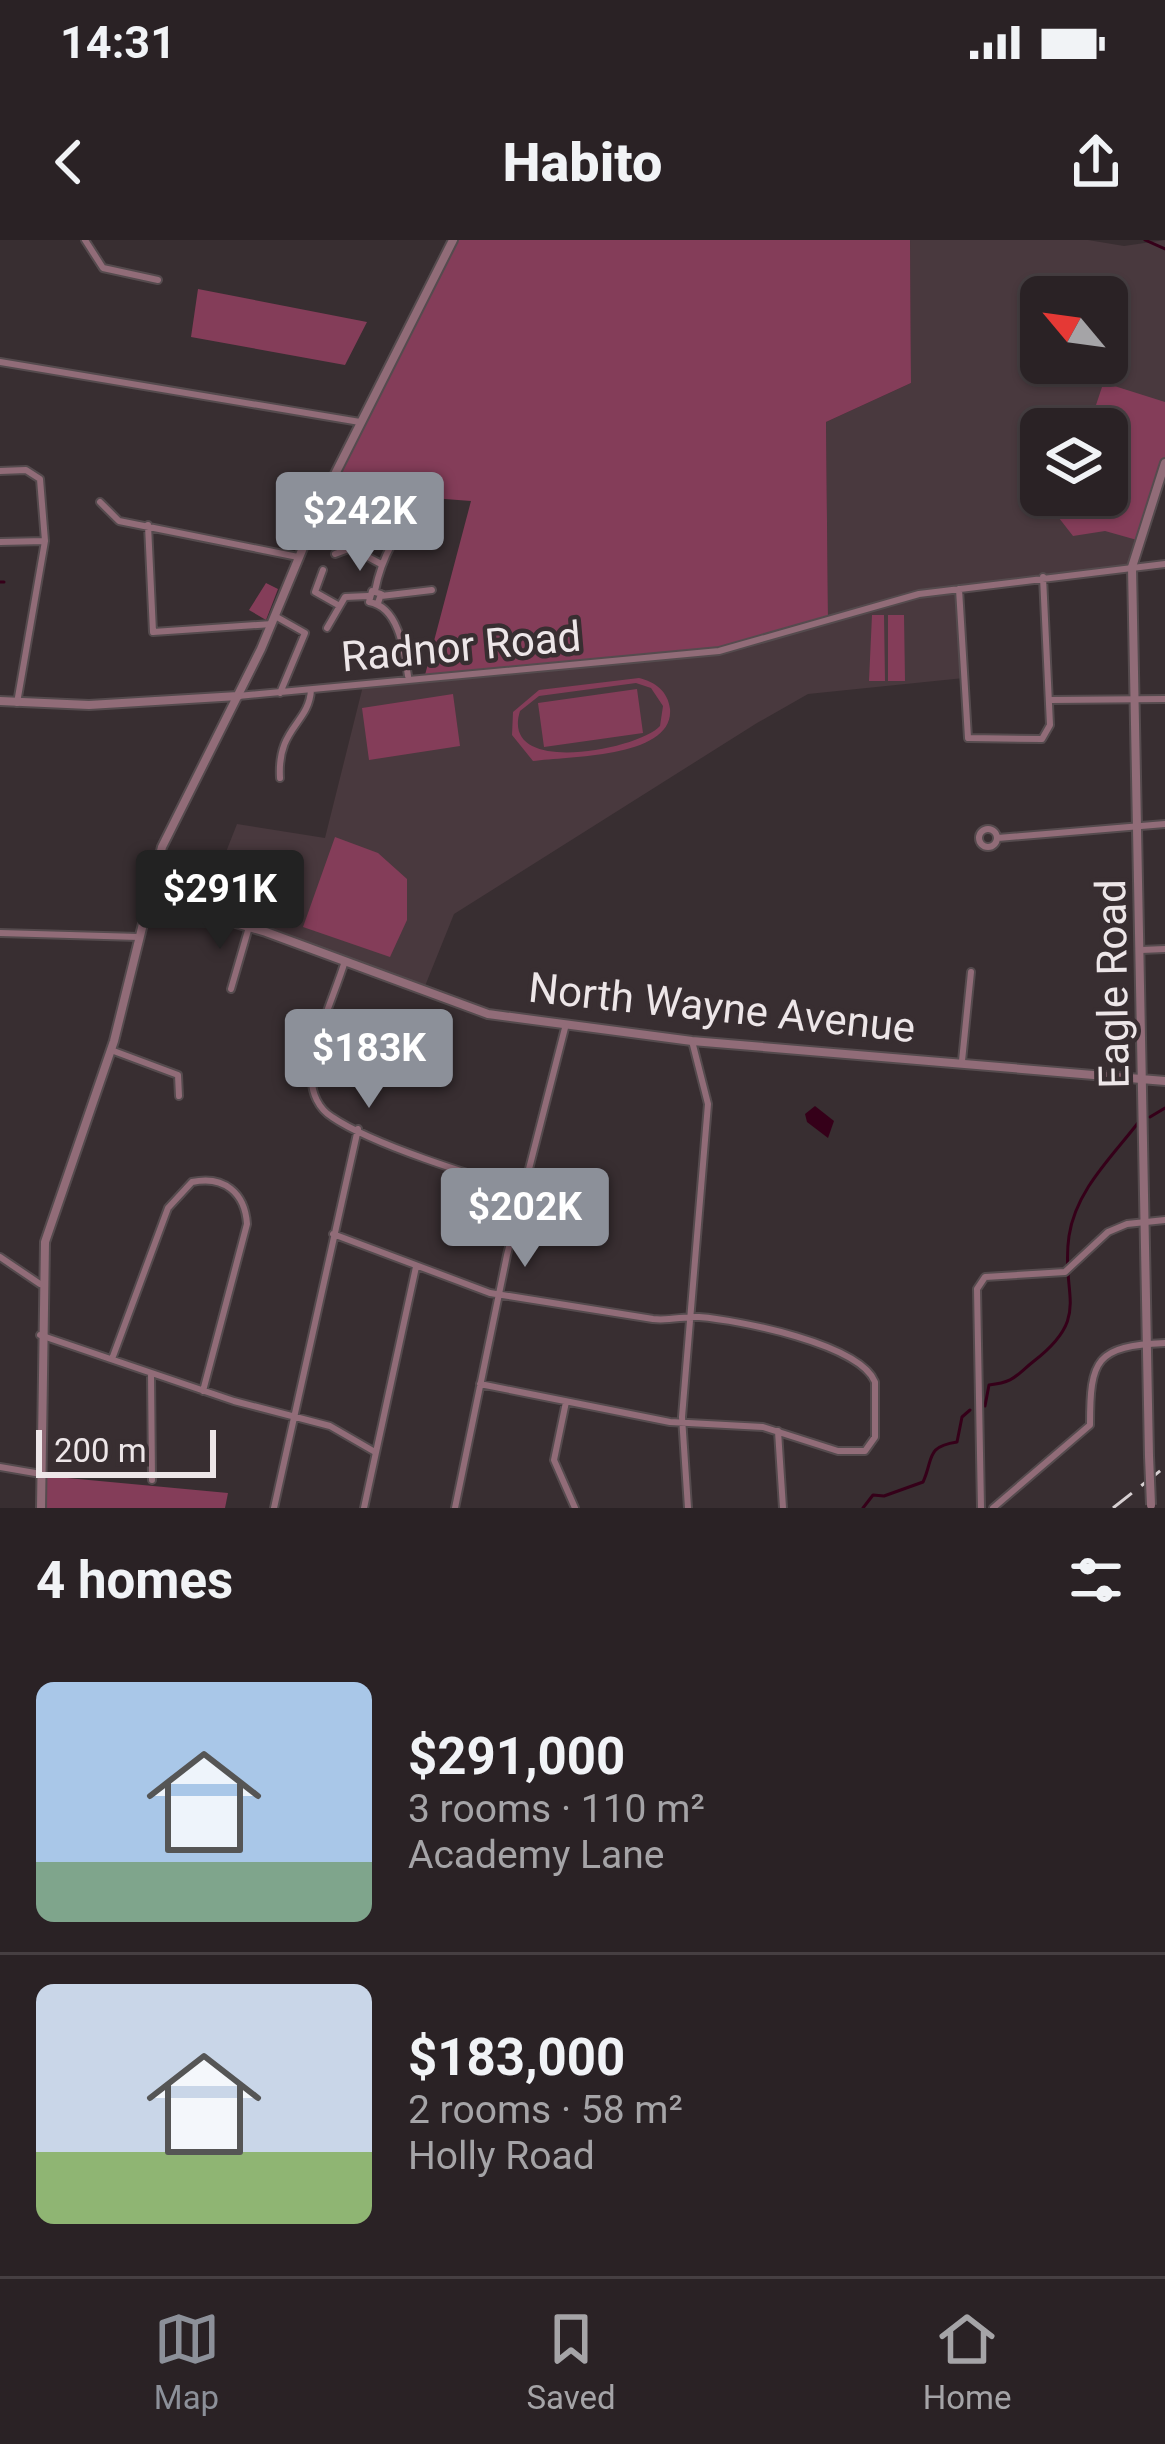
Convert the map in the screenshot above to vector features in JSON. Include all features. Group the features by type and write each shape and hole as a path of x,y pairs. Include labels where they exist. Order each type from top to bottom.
{"street":[{"path":"85,240 103,268 158,280"},
{"path":"41,1508 40,1284 50,1224 111,1050 148,897 173,820 238,696 360,422 453,240"},
{"path":"0,362 128,388 360,422"},
{"name":"Eagle Road","path":"1151,1507 1132,567 1165,464"},
{"path":"0,471 26,470 40,479 45,541 17,703"},
{"path":"100,502 119,521 298,557"},
{"path":"409,676 399,634 376,597 381,564 409,519 427,513"},
{"path":"148,525 154,632 273,620 305,633 280,692"},
{"path":"348,532 351,548"},
{"path":"0,542 45,541"},
{"path":"335,554 351,548 381,564"},
{"name":"Radnor Road","path":"0,701 238,696 738,648 919,594 1165,564"},
{"path":"323,570 315,592 338,605"},
{"path":"959,589 968,738 1042,739 1048,734 1050,700 1043,577"},
{"path":"327,628 338,605 353,593 376,597 432,590"},
{"path":"280,778 281,744 307,708 311,690"},
{"path":"203,698 221,705 225,722"},
{"path":"1050,700 1165,699"},
{"path":"998,838 1165,824"},
{"name":"North Wayne Avenue","path":"148,897 249,927 473,1010 692,1041 1165,1081"},
{"path":"231,989 249,927"},
{"path":"0,933 139,937"},
{"path":"1142,950 1165,949"},
{"path":"344,961 312,1077 324,1110 468,1174 524,1188"},
{"path":"962,1061 971,972"},
{"path":"455,1508 499,1294 566,1024"},
{"path":"688,1508 682,1424 708,1104 692,1041"},
{"path":"111,1050 178,1075 179,1096"},
{"path":"274,1508 358,1129"},
{"path":"112,1359 171,1202 192,1182 222,1182 240,1197 247,1224 219,1347 203,1391"},
{"path":"981,1508 977,1289 985,1277 1069,1270 1108,1232 1165,1220"},
{"path":"333,1234 499,1294 652,1319 680,1321 691,1316 739,1322 825,1347 857,1359 870,1370 876,1388 875,1432 865,1451 838,1451 778,1431 682,1424 480,1384"},
{"path":"0,1257 40,1284"},
{"path":"364,1508 416,1267"},
{"path":"40,1335 203,1391 330,1426 375,1452"},
{"path":"993,1508 1090,1426 1090,1375 1104,1356 1122,1345 1165,1343"},
{"path":"151,1373 152,1480"},
{"path":"566,1402 554,1460 575,1508"},
{"path":"778,1431 783,1508"},
{"path":"0,1467 41,1474"}],"shaded area":[{"path":"453,240 910,240 911,383 826,422 828,620 738,648 541,670 425,675 471,501 327,490"},
{"path":"910,240 1088,240 1124,246 1165,240 1165,463 1132,567 960,589 964,678 808,694 757,723 454,914 423,991 202,913 237,824 325,838 364,682 541,670 828,620 826,422 911,383"},
{"path":"198,289 367,322 345,365 191,337"},
{"path":"1108,384 1165,402 1165,458 1137,540 1105,531 1073,536 1059,518 1128,516 1128,408 1095,408 1102,387"},
{"path":"266,583 278,589 266,620 249,610"},
{"path":"872,615 884,615 885,681 869,681"},
{"path":"888,615 904,615 905,681 888,681"},
{"path":"639,678 667,697 667,725 638,746 616,752 533,761 512,735 513,712 539,690","holes":["636,683 651,688 663,706 660,726 627,743 550,751 530,745 519,732 520,711 539,696"]},
{"path":"637,689 643,733 544,747 538,703"},
{"path":"453,694 460,746 369,760 362,708"},
{"path":"335,837 378,853 407,879 407,920 390,957 303,927"},
{"path":"815,1106 834,1121 828,1138 807,1122 805,1114"},
{"path":"46,1476 228,1493 225,1508 46,1508"}],"waterway":[{"path":"1145,240 1165,249"},
{"path":"1150,1117 1165,1108"},
{"path":"985,1406 989,1385 1014,1378 1063,1330 1069,1317 1067,1257 1073,1219 1098,1173 1141,1119"},
{"path":"863,1508 873,1495 884,1496 923,1482 932,1455 957,1442 962,1417 970,1410"}],"railway":[{"path":"1113,1508 1165,1467"}]}
